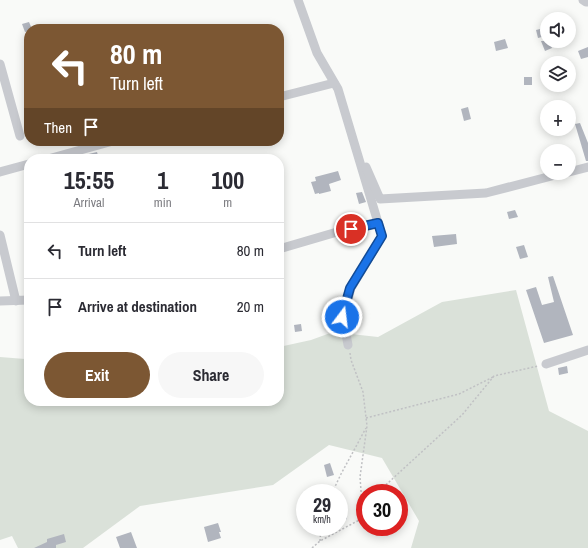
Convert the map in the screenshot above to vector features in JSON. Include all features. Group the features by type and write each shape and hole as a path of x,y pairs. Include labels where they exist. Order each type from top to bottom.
{"street":[{"path":"298,0 317,53 338,90 382,236 350,288 342,317 348,346"},
{"path":"583,0 588,2"},
{"path":"0,64 20,136"},
{"path":"322,65 380,199 486,193 540,179"},
{"path":"284,96 334,83"},
{"path":"66,154 95,146"},
{"path":"0,172 24,165"},
{"path":"576,170 588,166"},
{"path":"284,248 338,232 378,223"},
{"path":"0,235 16,301"},
{"path":"0,301 24,300"},
{"path":"546,364 588,350"}],"path":[{"path":"348,346 351,360 363,392 367,426 360,477 361,484"},
{"path":"366,418 459,394 494,376 546,364"},
{"path":"387,484 462,415 494,376"},
{"path":"336,484 367,426"},
{"path":"312,548 320,541 356,522"},
{"path":"320,536 320,541"}],"shaded area":[{"path":"516,290 549,411 588,431 588,548 411,548 419,521 408,502 408,484 397,484 382,458 329,445 273,485 140,506 83,548 18,548 12,536 0,540 0,357 24,359 24,406 284,406 284,346 311,340 333,332 378,337 442,302"}],"building":[{"path":"29,22 30,24 24,24 24,29 22,24"},
{"path":"540,29 540,38 538,38 536,30"},
{"path":"505,39 508,48 496,51 494,42"},
{"path":"588,47 588,57 581,59 578,51"},
{"path":"544,48 552,48 545,51"},
{"path":"524,77 532,77 532,85 524,85"},
{"path":"468,107 471,119 464,121 461,109"},
{"path":"580,123 588,143 588,161 586,161 576,124"},
{"path":"338,171 341,180 329,184 331,191 315,194 311,182 316,181 315,177"},
{"path":"362,192 366,202 359,204 356,193"},
{"path":"515,210 518,217 509,219 507,212"},
{"path":"456,234 457,244 434,247 432,236"},
{"path":"524,245 528,257 520,259 516,247"},
{"path":"553,276 573,335 544,343 526,290 536,287 542,305 554,302 548,277"},
{"path":"301,324 302,331 295,332 294,325"},
{"path":"567,366 568,373 559,375 558,368"},
{"path":"330,463 334,475 327,477 324,465"},
{"path":"218,523 221,538 208,542 204,527"},
{"path":"131,532 137,548 120,548 116,537"},
{"path":"64,534 66,542 56,545 56,548 34,548 47,542 47,539"}],"route":[{"path":"342,317 350,288 382,236 378,223 351,229"}]}
